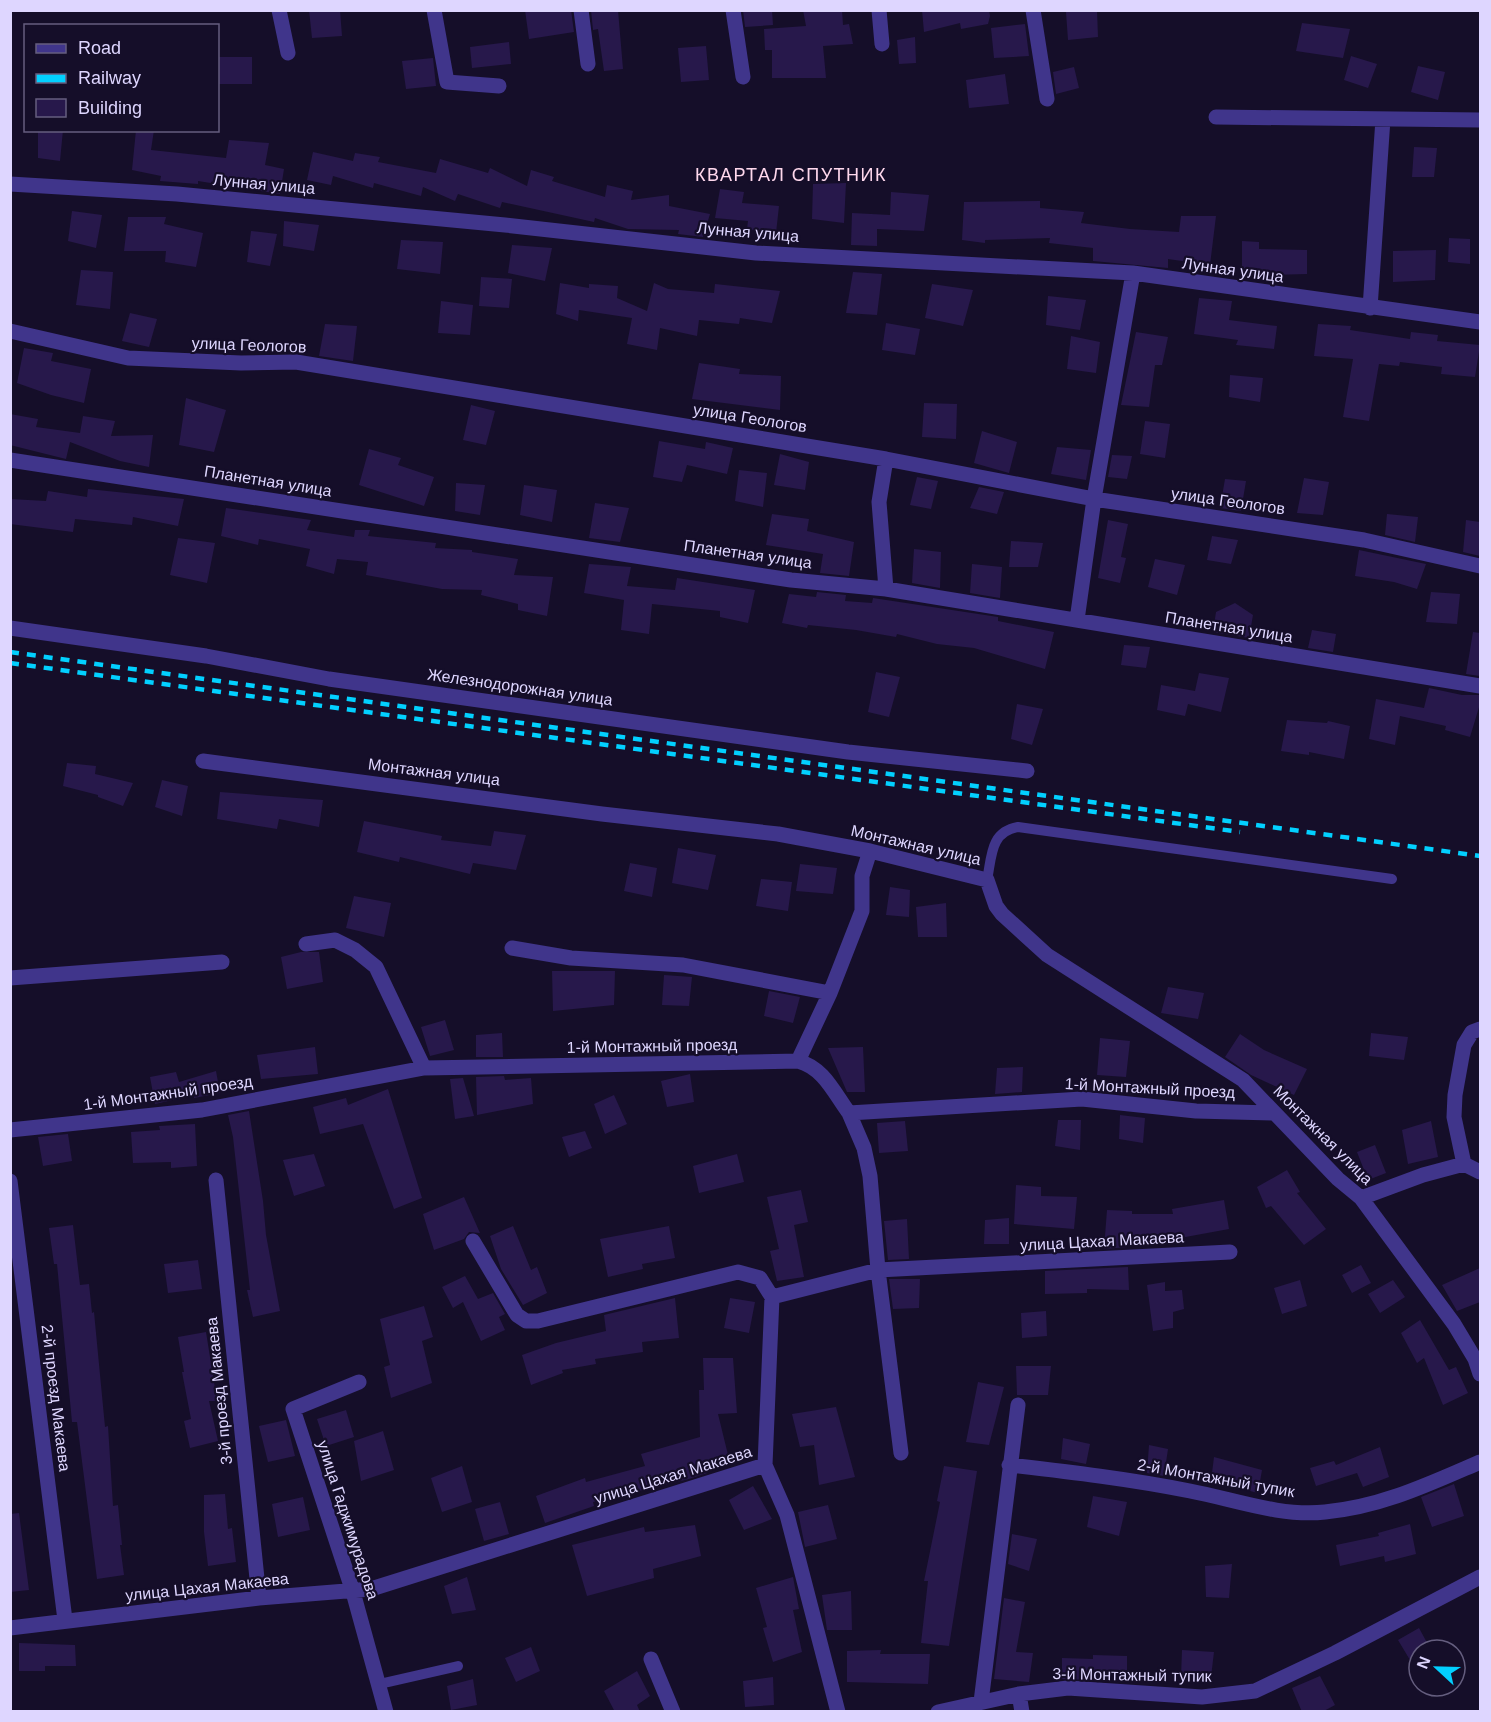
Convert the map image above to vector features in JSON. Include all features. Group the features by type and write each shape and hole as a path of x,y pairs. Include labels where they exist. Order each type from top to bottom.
{"street":[{"path":"279,10 288,53"},
{"path":"434,10 447,82 498,86"},
{"path":"581,10 588,64"},
{"path":"734,10 743,76"},
{"path":"879,10 882,44"},
{"path":"1033,10 1047,99"},
{"path":"1216,117 1480,120"},
{"path":"1370,308 1383,119"},
{"name":"Лунная улица","path":"10,184 177,194 505,225 756,253 1133,273 1480,322"},
{"path":"1077,620 1094,499 1133,273"},
{"name":"улица Геологов","path":"10,331 128,358 241,363 296,362 886,459 1094,499 1342,537 1480,566"},
{"path":"886,459 879,502 886,589"},
{"name":"Планетная улица","path":"10,460 791,580 886,589 1480,686"},
{"name":"Железнодорожная улица","path":"10,628 206,656 329,679 848,752 1027,771"},
{"name":"Монтажная улица","path":"203,761 602,814 778,834 870,851 987,880 996,906 1040,949 1243,1080 1338,1179 1360,1197 1454,1324 1475,1359 1480,1374"},
{"path":"870,851 862,876 862,911 830,993 798,1061 811,1064 820,1073 849,1113 864,1149 870,1176 878,1270 901,1454"},
{"path":"306,944 335,940 355,950 376,968 424,1068"},
{"path":"512,948 571,958 683,965 830,993"},
{"path":"10,978 222,962"},
{"path":"1464,1164 1454,1117 1455,1095 1464,1045 1472,1032 1480,1029"},
{"name":"1-й Монтажный проезд","path":"10,1130 202,1110 424,1068 798,1061"},
{"name":"1-й Монтажный проезд","path":"849,1113 1082,1099 1196,1111 1274,1113"},
{"path":"1360,1197 1423,1175 1464,1164 1480,1172"},
{"name":"2-й проезд Макаева","path":"10,1180 65,1620"},
{"name":"3-й проезд Макаева","path":"216,1180 259,1598"},
{"path":"473,1241 517,1315 526,1321 538,1321 738,1272 760,1278 772,1297"},
{"name":"улица Цахая Макаева","path":"10,1628 259,1598 371,1589 765,1465 772,1297 878,1270 1230,1252"},
{"name":"улица Гаджимурадова","path":"358,1382 293,1409 353,1592 386,1712"},
{"path":"981,1702 1018,1405"},
{"name":"2-й Монтажный тупик","path":"1009,1465 1179,1489 1276,1509 1322,1513 1372,1505 1420,1489 1480,1462"},
{"path":"765,1465 787,1515 838,1712"},
{"name":"3-й Монтажный тупик","path":"938,1712 1019,1694 1068,1688 1202,1697 1255,1691 1335,1653 1480,1577"},
{"path":"651,1659 673,1712"},
{"path":"1019,1694 1022,1712"}],"lane":[{"path":"987,880 996,838 1004,830 1018,827 1392,879"},
{"path":"379,1684 458,1666"}],"building":[{"path":"309,10 340,10 342,36 312,38"},
{"path":"525,10 571,10 574,32 529,39"},
{"path":"591,10 618,10 623,69 604,71 598,29 593,30"},
{"path":"743,10 772,10 773,25 745,27"},
{"path":"803,10 842,10 843,25 849,24 853,44 823,46 826,78 772,78 772,50 765,50 764,29 806,26"},
{"path":"922,10 989,10 990,16 988,24 961,29 960,23 924,32"},
{"path":"1097,10 1098,37 1068,40 1066,12"},
{"path":"1302,23 1350,29 1343,58 1296,51"},
{"path":"1025,24 1029,56 994,58 991,28"},
{"path":"915,37 916,63 899,64 897,40"},
{"path":"509,42 511,64 472,68 470,47"},
{"path":"706,46 709,80 681,82 678,48"},
{"path":"1351,56 1377,64 1368,88 1344,80"},
{"path":"219,57 252,57 252,84 219,84"},
{"path":"433,58 436,86 406,89 402,61"},
{"path":"1418,66 1445,72 1438,100 1411,92"},
{"path":"1074,67 1079,88 1056,94 1053,72"},
{"path":"1005,74 1009,104 969,108 966,80"},
{"path":"38,132 63,132 60,161 38,158"},
{"path":"136,132 154,132 151,150 226,158 229,140 269,143 265,165 284,169 280,194 198,181 198,184 160,181 161,176 132,170"},
{"path":"1414,147 1437,148 1434,177 1412,177"},
{"path":"313,152 353,161 355,153 380,157 378,162 436,173 440,159 488,173 490,168 527,186 531,170 554,177 552,181 605,197 607,185 633,191 631,200 669,195 669,206 710,214 703,237 678,234 679,230 628,229 595,218 594,222 502,202 500,208 458,194 455,201 423,187 421,196 374,183 373,188 333,176 331,185 307,180"},
{"path":"846,183 844,223 812,219 813,184"},
{"path":"720,189 744,192 742,203 779,206 776,233 747,229 748,221 715,218"},
{"path":"891,192 929,195 924,231 877,229 877,246 851,245 852,213 890,215"},
{"path":"1040,201 1040,208 1084,212 1081,223 1130,229 1179,232 1181,216 1216,216 1210,265 1168,259 1168,268 1093,261 1093,248 1049,243 1050,238 985,240 985,243 962,240 964,202"},
{"path":"72,211 102,215 96,248 68,241"},
{"path":"128,217 166,217 164,224 203,233 196,267 165,262 166,251 124,251"},
{"path":"284,221 319,225 314,251 283,246"},
{"path":"251,231 277,234 270,266 247,262"},
{"path":"1449,238 1470,239 1470,264 1448,262"},
{"path":"401,240 443,242 440,274 397,269"},
{"path":"1242,241 1259,242 1259,249 1307,250 1307,274 1266,275 1266,270 1242,273"},
{"path":"512,245 552,248 545,281 508,273"},
{"path":"1436,250 1435,280 1393,282 1393,251"},
{"path":"81,270 113,272 110,309 76,305"},
{"path":"853,272 882,274 877,315 846,313"},
{"path":"481,277 512,279 509,308 479,306"},
{"path":"560,283 589,288 589,284 618,286 617,298 647,311 654,283 668,289 714,293 715,284 780,291 772,323 740,318 739,324 699,320 697,336 660,328 657,350 627,344 632,318 579,310 578,321 556,314"},
{"path":"932,284 973,290 963,326 925,318"},
{"path":"1048,296 1086,300 1080,330 1046,325"},
{"path":"1199,298 1232,301 1229,320 1277,326 1274,349 1236,345 1238,340 1194,334"},
{"path":"441,301 473,305 470,335 438,333"},
{"path":"130,313 157,319 149,347 122,341"},
{"path":"886,323 920,329 915,355 882,350"},
{"path":"325,324 357,326 353,361 319,356"},
{"path":"1318,324 1351,326 1350,330 1410,339 1411,332 1438,335 1437,341 1480,345 1475,377 1441,374 1442,367 1400,362 1399,366 1379,364 1369,421 1343,417 1353,359 1314,356"},
{"path":"1136,332 1168,337 1162,365 1155,365 1149,407 1121,405"},
{"path":"1071,336 1100,342 1096,373 1067,369"},
{"path":"24,348 53,353 51,361 91,369 84,403 17,383"},
{"path":"699,363 740,369 739,374 781,376 780,410 692,399"},
{"path":"1230,375 1263,378 1260,402 1229,397"},
{"path":"186,398 226,410 214,452 179,445"},
{"path":"924,403 957,404 956,439 922,437"},
{"path":"471,405 495,411 486,445 463,440"},
{"path":"10,414 38,419 36,427 80,433 83,416 115,421 111,436 153,435 149,467 120,461 70,442 66,459 10,445"},
{"path":"1145,421 1170,424 1165,458 1140,454"},
{"path":"982,431 1017,442 1009,473 974,463"},
{"path":"659,441 705,449 706,442 733,448 727,474 687,465 682,482 653,477"},
{"path":"1057,447 1091,450 1086,480 1051,474"},
{"path":"369,449 401,458 398,465 434,477 424,506 359,485"},
{"path":"780,454 809,462 805,490 774,485"},
{"path":"1112,455 1132,456 1127,479 1108,477"},
{"path":"739,470 767,473 763,507 735,501"},
{"path":"917,477 938,481 931,509 910,505"},
{"path":"1304,478 1329,482 1323,515 1297,513"},
{"path":"1225,479 1246,481 1241,511 1220,508"},
{"path":"456,483 485,485 480,515 455,511"},
{"path":"524,485 557,490 552,522 520,515"},
{"path":"979,487 1004,492 997,514 970,508"},
{"path":"88,489 184,499 178,526 133,517 132,525 75,519 73,532 10,524 10,499 46,501 48,491 87,497"},
{"path":"595,503 629,508 620,542 589,538"},
{"path":"226,508 311,520 307,530 354,537 355,530 370,530 368,536 436,543 435,548 472,550 472,552 518,559 514,575 553,577 547,616 518,610 518,604 481,595 482,590 442,589 366,575 368,562 337,559 334,574 306,566 310,549 259,539 258,545 221,536"},
{"path":"772,514 809,519 807,531 854,542 849,576 820,573 823,554 766,545"},
{"path":"1387,514 1418,517 1415,542 1385,535"},
{"path":"1108,520 1128,524 1121,557 1126,558 1120,583 1098,578"},
{"path":"1466,520 1480,522 1480,556 1463,552"},
{"path":"1212,536 1238,540 1231,564 1207,560"},
{"path":"178,538 215,543 207,583 170,575"},
{"path":"1011,541 1043,543 1038,567 1009,567"},
{"path":"914,549 941,552 940,588 912,583"},
{"path":"1359,550 1426,564 1417,589 1394,582 1355,576"},
{"path":"1155,559 1185,565 1177,595 1148,587"},
{"path":"589,564 631,567 627,586 675,590 677,578 755,590 748,623 720,617 720,611 652,604 649,634 621,630 624,600 584,593"},
{"path":"972,564 1002,567 1000,598 970,593"},
{"path":"817,592 846,595 845,601 872,603 873,598 998,617 998,621 1054,632 1045,669 974,648 937,644 897,634 896,637 856,630 808,625 807,628 782,623 789,594 816,597"},
{"path":"1431,592 1460,594 1457,624 1426,622"},
{"path":"1235,603 1253,615 1249,638 1213,632 1216,612"},
{"path":"1312,630 1336,634 1333,652 1308,648"},
{"path":"1473,632 1480,633 1480,676 1466,674"},
{"path":"1124,645 1150,647 1146,668 1121,665"},
{"path":"876,672 900,677 889,717 868,712"},
{"path":"1199,673 1229,678 1221,712 1188,704 1185,716 1157,710 1161,685 1195,691"},
{"path":"1429,688 1462,695 1480,695 1480,704 1470,737 1445,730 1446,726 1400,716 1395,745 1369,739 1376,699 1424,708"},
{"path":"1017,704 1043,709 1032,745 1011,739"},
{"path":"1287,720 1327,723 1328,721 1350,726 1344,759 1309,752 1309,755 1281,751"},
{"path":"67,763 96,766 95,774 133,783 123,806 98,797 98,795 63,786"},
{"path":"162,780 188,786 182,816 155,807"},
{"path":"220,792 323,800 319,827 279,819 277,829 217,819"},
{"path":"364,821 442,836 441,840 491,846 494,831 526,835 516,870 473,863 470,874 400,857 399,862 357,852"},
{"path":"678,848 716,855 708,890 672,883"},
{"path":"630,863 657,868 652,897 624,891"},
{"path":"800,864 837,868 833,894 796,891"},
{"path":"761,879 792,882 788,911 756,906"},
{"path":"890,887 910,890 909,917 886,915"},
{"path":"354,896 391,903 384,937 346,928"},
{"path":"946,903 947,937 918,937 916,907"},
{"path":"301,952 319,952 323,982 287,989 281,957"},
{"path":"552,971 615,971 614,1005 553,1011"},
{"path":"664,975 692,977 689,1006 662,1005"},
{"path":"1168,987 1204,993 1198,1019 1161,1013"},
{"path":"769,991 800,997 793,1023 764,1016"},
{"path":"445,1020 454,1050 430,1056 421,1027"},
{"path":"502,1033 503,1057 476,1057 476,1035"},
{"path":"1371,1033 1408,1037 1404,1060 1369,1056"},
{"path":"1240,1034 1264,1050 1307,1069 1294,1095 1251,1075 1225,1057"},
{"path":"1100,1038 1130,1041 1126,1077 1097,1075"},
{"path":"315,1047 318,1074 261,1079 257,1055"},
{"path":"863,1047 865,1092 847,1092 828,1048"},
{"path":"1023,1067 1022,1092 995,1094 997,1068"},
{"path":"216,1071 220,1093 194,1098 194,1095 155,1104 150,1077 176,1072 179,1082"},
{"path":"690,1074 694,1102 667,1107 661,1081"},
{"path":"504,1076 505,1080 531,1078 533,1104 477,1115 476,1077"},
{"path":"463,1078 474,1116 455,1119 450,1079"},
{"path":"388,1089 422,1198 394,1209 363,1124 320,1134 313,1107 346,1098 348,1105"},
{"path":"614,1095 627,1124 605,1134 594,1104"},
{"path":"249,1111 266,1235 280,1311 253,1317 247,1290 250,1290 233,1137 228,1115"},
{"path":"1120,1115 1145,1118 1143,1143 1119,1139"},
{"path":"1058,1120 1081,1120 1080,1150 1055,1146"},
{"path":"905,1121 908,1151 879,1153 877,1123"},
{"path":"1431,1121 1438,1157 1408,1164 1402,1130"},
{"path":"195,1124 197,1166 171,1168 171,1162 133,1163 131,1132 160,1130 159,1126"},
{"path":"585,1131 592,1148 569,1157 562,1137"},
{"path":"68,1134 72,1161 43,1166 38,1137"},
{"path":"1375,1145 1386,1173 1368,1180 1357,1152"},
{"path":"314,1154 325,1186 294,1196 283,1160"},
{"path":"737,1154 744,1182 699,1193 693,1166"},
{"path":"1287,1170 1300,1192 1297,1193 1326,1229 1304,1245 1271,1206 1266,1208 1257,1187"},
{"path":"1016,1185 1041,1187 1041,1196 1077,1197 1074,1229 1014,1224"},
{"path":"801,1190 808,1222 794,1225 804,1277 777,1281 770,1251 779,1249 767,1197"},
{"path":"464,1197 480,1233 469,1232 464,1239 434,1250 423,1214"},
{"path":"1224,1200 1229,1229 1180,1238 1130,1241 1128,1247 1104,1249 1107,1210 1132,1211 1132,1214 1173,1214 1172,1209"},
{"path":"1009,1218 1009,1244 984,1244 985,1220"},
{"path":"907,1219 909,1259 888,1260 884,1221"},
{"path":"73,1225 80,1285 89,1284 92,1313 94,1312 105,1427 108,1426 113,1506 118,1505 122,1545 120,1545 124,1575 97,1579 77,1422 72,1422 57,1264 54,1264 49,1228"},
{"path":"513,1226 531,1270 537,1267 547,1293 523,1305 501,1269 490,1236"},
{"path":"669,1226 675,1258 642,1264 643,1269 608,1277 600,1239"},
{"path":"198,1260 202,1289 168,1293 164,1264"},
{"path":"1361,1265 1371,1283 1352,1293 1342,1275"},
{"path":"1128,1267 1129,1290 1087,1289 1087,1293 1045,1294 1045,1271"},
{"path":"1480,1268 1480,1302 1457,1311 1442,1285"},
{"path":"465,1276 478,1299 493,1293 505,1314 499,1317 505,1330 481,1341 463,1302 453,1308 442,1287"},
{"path":"889,1279 920,1279 919,1308 893,1309"},
{"path":"1300,1280 1307,1306 1282,1314 1274,1288"},
{"path":"1393,1280 1405,1297 1380,1313 1368,1294"},
{"path":"1165,1282 1165,1291 1182,1290 1184,1309 1173,1312 1173,1328 1153,1331 1147,1285"},
{"path":"675,1298 679,1338 642,1342 643,1352 595,1359 596,1364 562,1370 563,1373 531,1385 522,1355 556,1343 606,1331 604,1315"},
{"path":"730,1298 755,1302 749,1333 724,1328"},
{"path":"424,1306 433,1337 422,1341 432,1383 391,1398 384,1367 390,1365 380,1319"},
{"path":"1046,1311 1047,1336 1022,1338 1021,1313"},
{"path":"1420,1320 1449,1370 1456,1367 1468,1393 1443,1405 1424,1358 1417,1363 1401,1333"},
{"path":"206,1332 217,1401 209,1401 218,1441 190,1448 184,1421 191,1419 178,1337"},
{"path":"703,1358 733,1358 737,1413 718,1414 730,1463 706,1468 707,1473 689,1479 593,1502 594,1506 545,1523 536,1496 585,1478 586,1482 645,1466 641,1454 700,1437 699,1390 704,1390"},
{"path":"1016,1366 1051,1366 1048,1395 1017,1395"},
{"path":"978,1382 1004,1387 989,1445 966,1442"},
{"path":"836,1407 855,1477 819,1485 814,1445 800,1447 792,1414"},
{"path":"346,1410 354,1437 326,1446 317,1419"},
{"path":"286,1420 295,1456 268,1462 259,1426"},
{"path":"383,1431 394,1470 361,1481 354,1441"},
{"path":"1063,1438 1090,1444 1086,1464 1061,1459"},
{"path":"1149,1445 1168,1449 1164,1476 1147,1473"},
{"path":"1380,1447 1389,1477 1363,1487 1357,1473 1316,1486 1310,1468 1334,1461 1336,1465"},
{"path":"1214,1457 1262,1470 1258,1493 1211,1481"},
{"path":"462,1466 472,1502 442,1512 431,1478"},
{"path":"944,1466 977,1471 949,1646 921,1643 928,1581 924,1581 940,1502 937,1501"},
{"path":"1454,1484 1464,1516 1432,1527 1421,1497"},
{"path":"753,1486 772,1519 744,1530 729,1500"},
{"path":"225,1494 228,1529 232,1528 236,1562 208,1566 204,1532 204,1495"},
{"path":"1093,1496 1127,1502 1119,1536 1087,1527"},
{"path":"303,1497 310,1530 278,1537 272,1504"},
{"path":"500,1502 509,1534 484,1541 475,1509"},
{"path":"828,1505 837,1539 805,1547 798,1512"},
{"path":"19,1513 29,1590 10,1592 10,1514"},
{"path":"1410,1524 1416,1554 1385,1562 1384,1556 1340,1566 1336,1545 1379,1536 1378,1533"},
{"path":"695,1525 701,1556 653,1569 654,1578 587,1596 572,1545 644,1527 645,1532"},
{"path":"1012,1534 1037,1539 1029,1571 1008,1564"},
{"path":"1232,1564 1229,1598 1206,1597 1205,1566"},
{"path":"467,1577 476,1610 452,1614 444,1586"},
{"path":"793,1577 799,1609 793,1610 802,1652 773,1662 763,1628 767,1627 756,1588"},
{"path":"851,1591 852,1630 827,1630 822,1595"},
{"path":"1004,1598 1025,1602 1016,1652 1033,1653 1029,1682 994,1679"},
{"path":"1419,1628 1424,1638 1407,1638 1407,1655 1398,1640"},
{"path":"19,1643 75,1645 76,1666 45,1666 45,1671 19,1671"},
{"path":"531,1647 540,1671 516,1682 505,1658"},
{"path":"881,1650 880,1654 930,1654 928,1684 847,1682 847,1651"},
{"path":"1182,1650 1214,1652 1211,1677 1181,1677"},
{"path":"1093,1655 1127,1656 1127,1681 1062,1679 1062,1658 1093,1659"},
{"path":"637,1671 650,1696 637,1705 640,1712 615,1712 604,1691"},
{"path":"1320,1676 1335,1705 1322,1712 1302,1712 1292,1688"},
{"path":"773,1677 774,1705 745,1707 743,1681"},
{"path":"473,1679 477,1705 451,1710 447,1686"}],"railway":[{"path":"10,652 1480,856"},
{"path":"10,663 1240,832"}],"district":[{"name":"КВАРТАЛ СПУТНИК","path":"791,175"}]}
